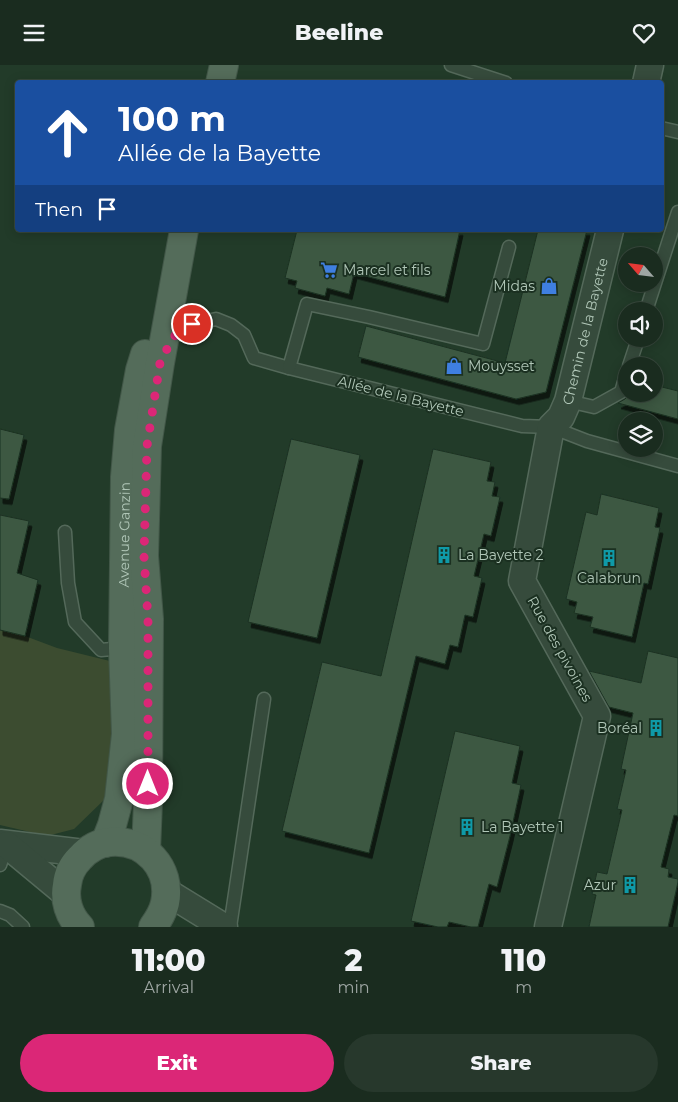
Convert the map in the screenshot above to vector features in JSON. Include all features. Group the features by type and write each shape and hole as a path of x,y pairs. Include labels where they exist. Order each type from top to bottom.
{"main road":[{"path":"221,80 224,65"},
{"name":"Avenue Ganzin","path":"66,893 67,878 74,865 94,848 112,825 119,799 126,734 123,648 125,477 129,429 140,370 182,232"},
{"name":"Avenue Ganzin","path":"146,851 148,802 148,619 144,556 147,446 183,232"},
{"path":"94,848 119,842 133,845 146,851 155,859 165,880 166,891 165,905 153,927"},
{"path":"66,893 71,915 80,927"}],"street":[{"path":"647,80 650,65"},
{"name":"Chemin de la Bayette","path":"551,427 561,417 568,401 610,232"},
{"name":"Rue des pivoines","path":"548,927 598,716 522,581 551,427"},
{"path":"2,851 94,848"},
{"path":"2,851 66,893"},
{"path":"166,891 224,927"}],"lane":[{"path":"451,65 497,80"},
{"path":"664,129 678,132"},
{"path":"649,302 678,212"},
{"path":"289,368 307,304 483,344 509,247"},
{"name":"Allée de la Bayette","path":"160,363 173,337 192,324 216,319 231,325 244,335 254,358 522,426 551,427 587,441 678,466"},
{"path":"568,401 594,407 618,394"},
{"path":"65,532 68,583 75,622 101,651 123,648"},
{"path":"230,927 264,699"},
{"path":"0,911 10,915 23,927"}],"green space":[{"path":"0,630 25,636 57,648 114,662 115,729 106,798 74,829 47,836 0,825"}],"building":[{"path":"296,232 460,232 445,297 354,273 349,294 327,288 325,296 295,288 297,281 285,278"},
{"path":"538,232 586,232 546,392 516,399 358,357 366,326 505,363"},
{"path":"663,387 678,391 678,419 663,415 663,412 652,412 618,403 663,402"},
{"path":"0,429 24,435 9,499 0,498"},
{"path":"291,439 360,455 317,638 248,622"},
{"path":"433,449 491,462 487,481 495,482 492,496 500,497 491,536 484,534 474,576 482,578 473,617 465,615 458,647 450,645 445,664 416,656 369,853 282,831 322,662 381,676"},
{"name":"Calabrun","path":"601,494 659,508 655,527 660,528 648,584 644,583 632,637 590,627 593,617 574,613 577,602 566,599 586,512 597,515"},
{"path":"0,515 29,521 17,573 38,580 25,636 0,630"},
{"path":"648,651 678,658 678,816 674,815 661,867 669,869 668,877 678,879 678,882 668,927 589,927 596,895 592,894 597,872 607,874 622,810 617,809 626,770 621,769 633,713 609,707 589,671 641,683"},
{"name":"La Bayette 1","path":"455,731 520,746 512,783 521,785 510,836 497,887 489,884 478,927 449,922 447,927 438,927 411,921"}],"place":[{"name":"Marcel et fils","path":"329,270"},
{"name":"Midas","path":"549,286"},
{"name":"Mouysset","path":"454,366"},
{"name":"La Bayette 2","path":"444,555"},
{"name":"Calabrun","path":"609,558"},
{"name":"Boréal","path":"656,728"},
{"name":"La Bayette 1","path":"467,827"},
{"name":"Azur","path":"630,885"}],"route":[{"path":"148,784 148,619 144,556 147,446 160,363 173,337 192,324"}]}
